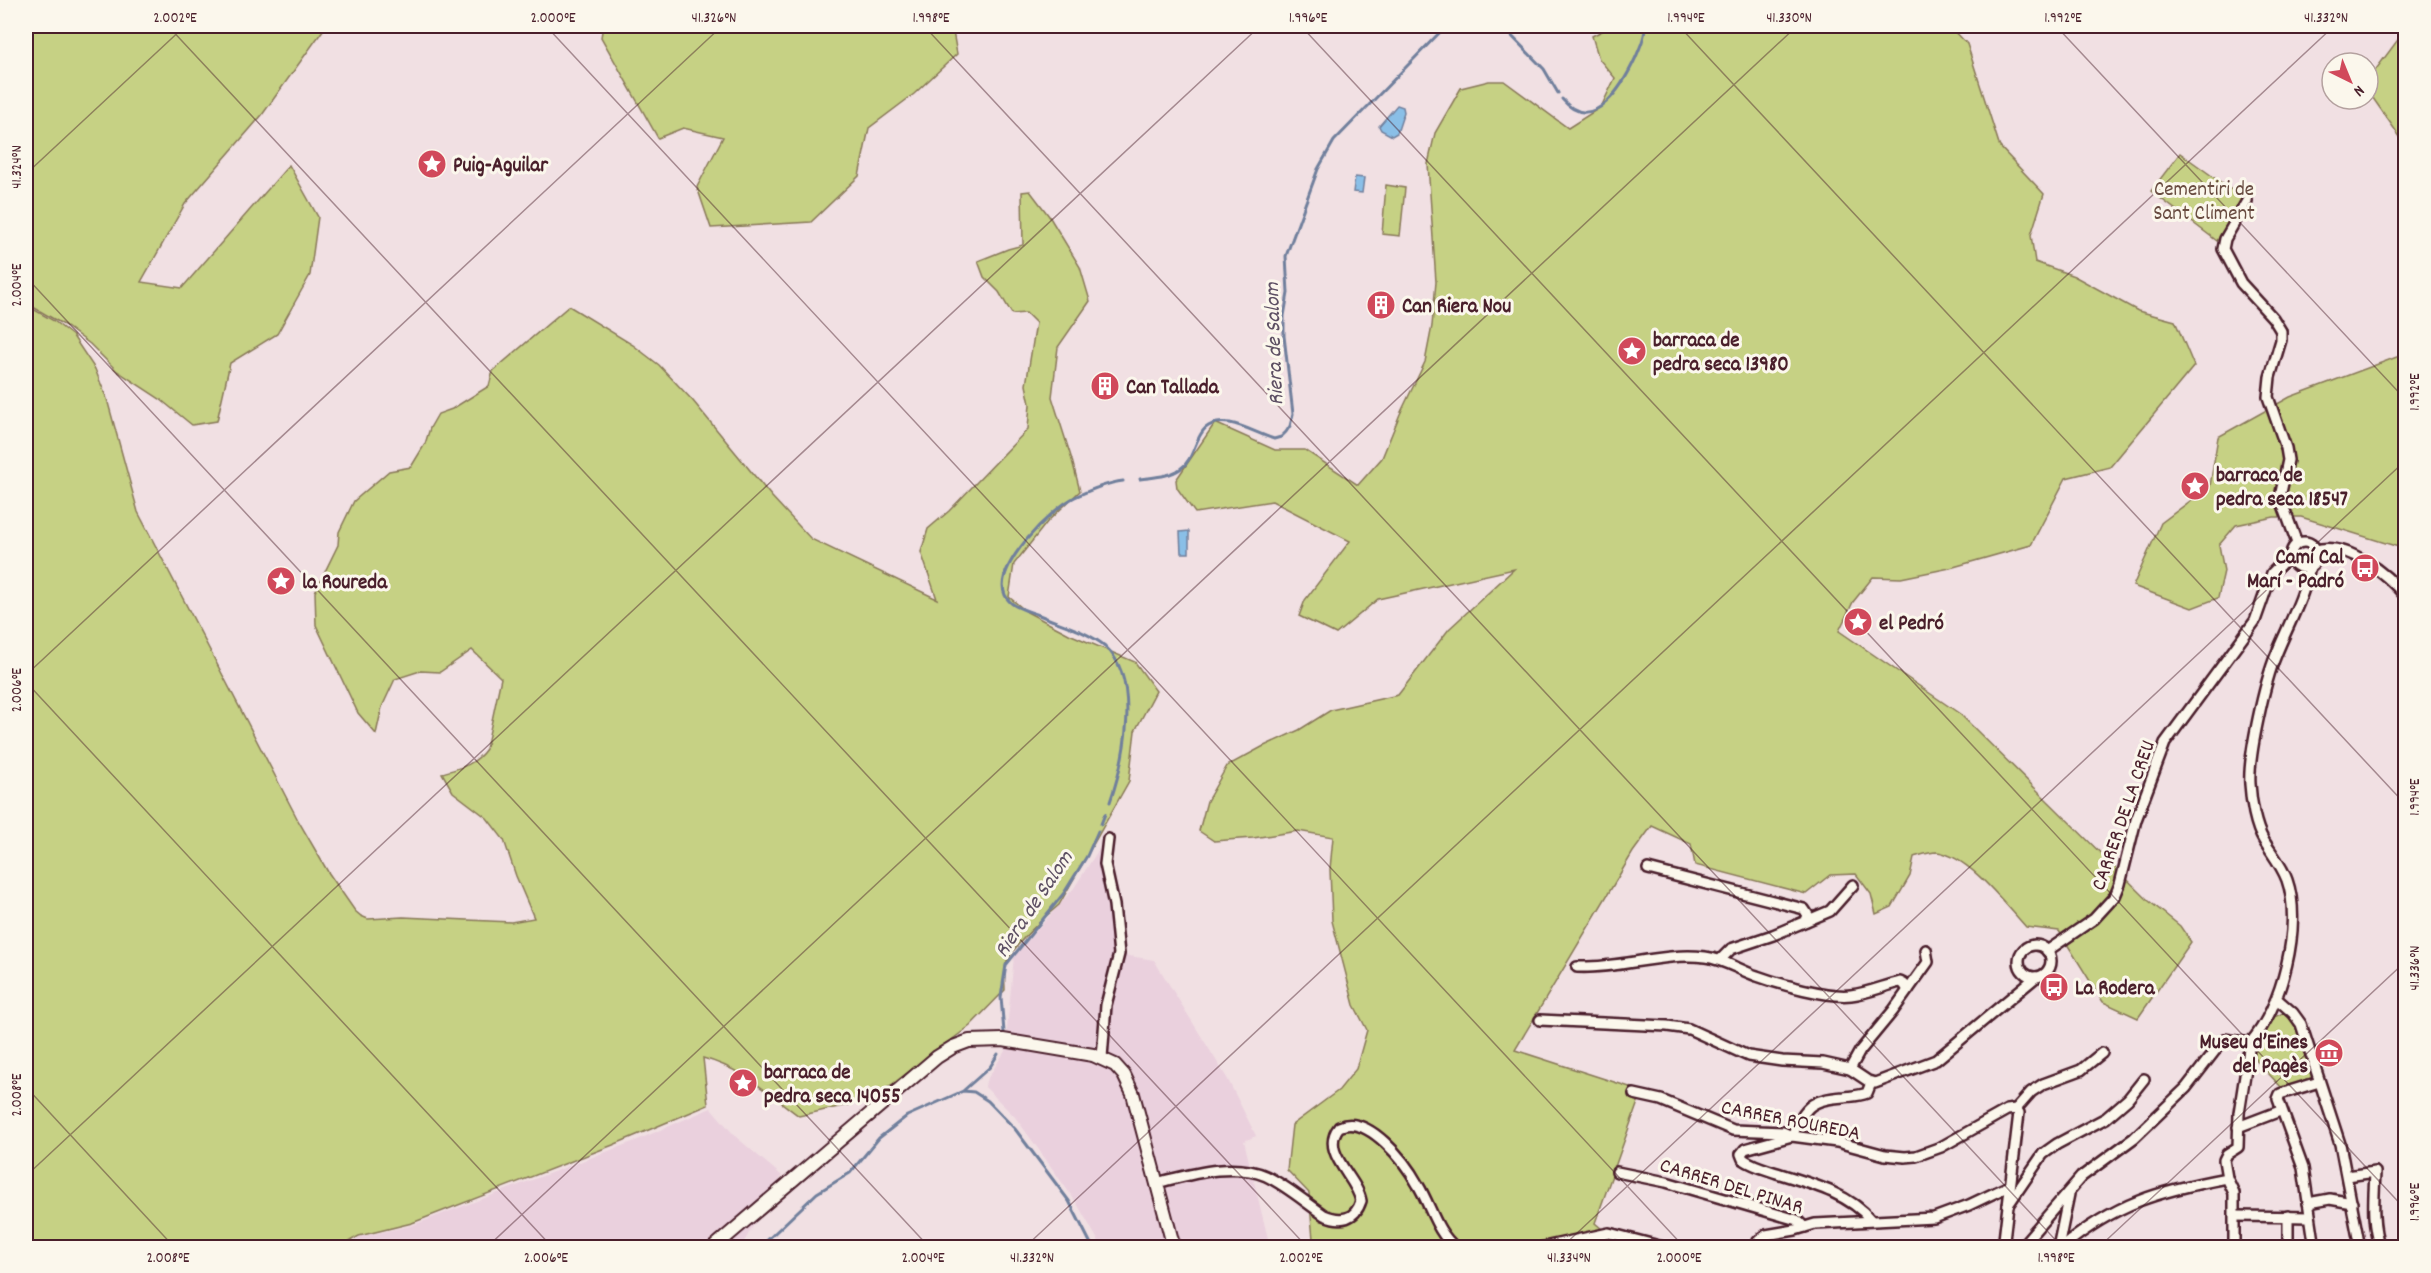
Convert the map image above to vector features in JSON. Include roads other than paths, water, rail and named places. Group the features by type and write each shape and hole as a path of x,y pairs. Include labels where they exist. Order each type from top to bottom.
{"street":[{"path":"2247,201 2225,239 2223,249 2241,283 2273,318 2281,331 2281,340 2270,376 2268,397 2286,448 2288,460 2280,497 2297,543"},
{"path":"2234,1248 2234,1193 2227,1178 2225,1157 2238,1147 2238,1127 2250,1043 2277,999 2293,928 2291,898 2285,875 2259,830 2250,776 2257,729 2275,656 2305,591 2310,566 2317,556 2316,550 2308,542 2297,543 2290,555 2293,563 2299,567 2310,566"},
{"path":"2316,550 2331,548 2357,557 2386,577 2406,597"},
{"name":"CARRER DE LA CREU","path":"2047,951 2094,919 2115,896 2136,820 2165,742 2255,621 2272,573 2290,555"},
{"path":"1102,1058 1106,1005 1119,954 1114,905 1105,864 1108,839"},
{"path":"1648,869 1804,909 1808,915 1806,921"},
{"path":"1720,960 1731,949 1773,935 1835,907 1853,885"},
{"path":"1871,1220 1862,1209 1828,1191 1756,1166 1743,1159 1742,1154 1745,1149 1792,1136 1803,1113 1811,1104 1823,1099 1859,1096 1867,1093 1871,1083 1936,1060 1991,1012 2015,997 2036,977 2045,973 2050,964 2047,951 2041,946 2030,946 2025,948 2019,956 2019,966 2022,971 2036,977"},
{"path":"1850,1069 1860,1051 1928,962 1926,950"},
{"path":"1577,967 1592,968 1691,956 1720,960 1768,980 1832,994 1854,995 1900,982 1908,990"},
{"path":"2277,999 2293,1013 2301,1024 2335,1124 2360,1248"},
{"path":"1540,1020 1678,1027 1701,1033 1748,1056 1782,1061 1814,1062 1850,1069 1871,1083"},
{"path":"2020,1248 2081,1177 2134,1138 2178,1096 2224,1039 2250,1043"},
{"path":"713,1248 937,1058 960,1043 988,1040 1057,1048 1102,1058 1120,1071 1130,1087 1174,1248"},
{"path":"2004,1246 2019,1113 2016,1109 2031,1092 2043,1084 2080,1070 2102,1053"},
{"path":"2007,1206 2043,1154 2106,1118 2128,1099 2144,1079"},
{"path":"2315,1248 2303,1168 2280,1112 2278,1099 2280,1094 2319,1082"},
{"name":"CARRER ROUREDA","path":"1634,1094 1661,1100 1733,1130 1783,1132 1792,1136 1827,1140 1885,1155 1916,1156 1941,1147 2007,1110 2016,1109"},
{"path":"2238,1127 2280,1112"},
{"path":"1156,1183 1197,1173 1234,1170 1258,1173 1274,1180 1324,1215 1345,1220 1353,1215 1361,1201 1357,1186 1336,1156 1334,1140 1339,1127 1348,1123 1356,1124 1376,1134 1397,1156 1418,1184 1440,1229 1456,1248"},
{"path":"2347,1176 2374,1171 2373,1216 2375,1236 2380,1248"},
{"name":"CARRER DEL PINAR","path":"1617,1172 1666,1182 1797,1220 1804,1227 1815,1224 1871,1220 1934,1218 2009,1186"},
{"path":"2060,1248 2092,1224 2142,1199 2178,1187 2227,1178"},
{"path":"2060,1248 2069,1192"},
{"path":"2308,1203 2330,1199 2352,1203"},
{"path":"2235,1216 2310,1217"},
{"path":"2288,1216 2288,1248"},
{"path":"1758,1248 1758,1241 1766,1235 1804,1227"},
{"path":"1539,1248 1596,1234 1614,1233 1667,1248"}],"water":[{"path":"1397,105 1403,107 1404,112 1397,133 1392,136 1381,130 1379,126"},
{"path":"1355,177 1364,178 1362,193 1353,192"},
{"path":"1189,531 1189,553 1181,553 1180,532"}],"waterway":[{"name":"Riera de Salom","path":"1140,479 1176,472 1187,463 1203,431 1218,423 1236,424 1274,439 1286,432 1293,414 1284,336 1284,316 1288,293 1286,256 1318,169 1334,141 1446,26"},
{"name":"Riera de Salom","path":"1502,26 1544,69 1558,93"},
{"name":"Riera de Salom","path":"1562,99 1574,109 1585,112 1596,109 1606,102 1616,92 1631,68 1645,34 1645,26"},
{"name":"Riera de Salom","path":"1110,802 1120,765 1127,721 1127,699 1116,661 1105,646 1090,636 1015,606 1005,595 1003,583 1007,569 1015,555 1039,525 1053,513 1081,494 1123,481"},
{"name":"Riera de Salom","path":"1101,824 1105,814"},
{"name":"Riera de Salom","path":"1004,1032 1001,997 1006,965 1064,893 1087,856 1098,831"},
{"name":"Riera de Salom","path":"964,1090 990,1067 998,1054"},
{"path":"759,1248 817,1193 850,1173 879,1138 907,1116 963,1091 974,1092 988,1101 1015,1129 1069,1201 1093,1248"}],"place":[{"name":"Puig-Aguilar","path":"432,164"},
{"name":"Can Riera Nou","path":"1381,305"},
{"name":"barraca de pedra seca 13980","path":"1632,351"},
{"name":"Can Tallada","path":"1105,386"},
{"name":"barraca de pedra seca 18547","path":"2195,486"},
{"name":"Camí Cal Marí - Padró","path":"2365,568"},
{"name":"la Roureda","path":"281,581"},
{"name":"el Pedró","path":"1858,622"},
{"name":"La Rodera","path":"2054,987"},
{"name":"Museu d’Eines del Pagès","path":"2329,1053"},
{"name":"barraca de pedra seca 14055","path":"743,1083"}],"park label":[{"name":"Cementiri de Sant Climent","path":"2204,200"}]}
